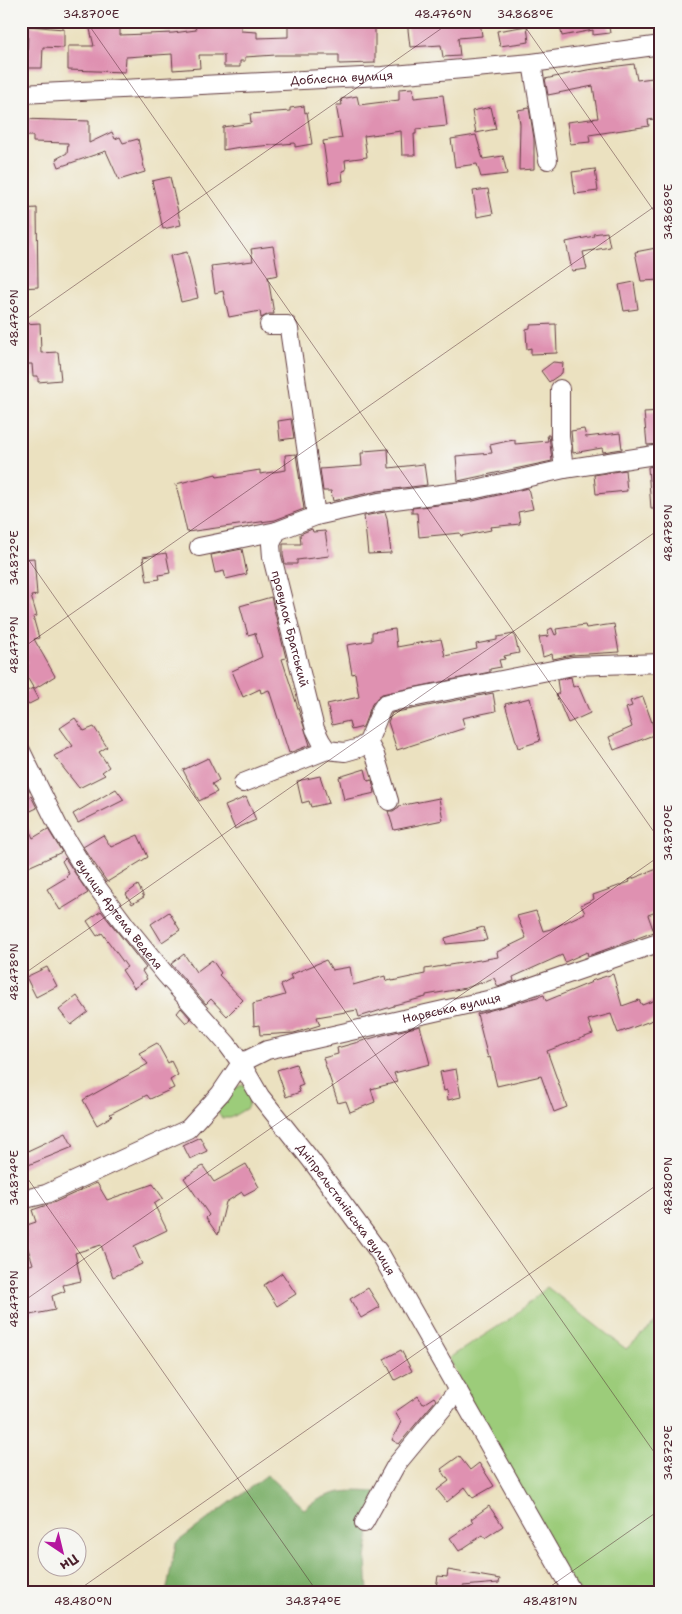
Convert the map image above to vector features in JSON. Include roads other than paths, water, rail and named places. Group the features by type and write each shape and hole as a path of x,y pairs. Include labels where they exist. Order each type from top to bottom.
{"street":[{"name":"Доблесна вулиця","path":"21,94 382,76 532,63 661,44"},
{"path":"532,63 548,160"},
{"path":"269,325 287,325 289,329 316,516"},
{"path":"560,389 560,436 564,469"},
{"path":"199,547 277,530 316,516 378,502 472,490 564,469 661,454"},
{"name":"провулок Братський","path":"277,530 271,544 272,557 315,729 320,741 327,750"},
{"path":"243,783 327,750 346,752 359,748 368,742 385,704 573,666 661,663"},
{"path":"368,742 375,755 389,802"},
{"name":"вулиця Артема Веделя","path":"21,751 58,826 88,875 126,926 241,1063"},
{"name":"Нарвська вулиця","path":"241,1063 267,1050 501,997 661,942"},
{"path":"21,1200 46,1194 188,1129 220,1094 241,1063"},
{"name":"Дніпрельстанівська вулиця","path":"241,1063 260,1096 311,1160 381,1254 573,1593"},
{"path":"364,1523 396,1465 458,1390"}]}
